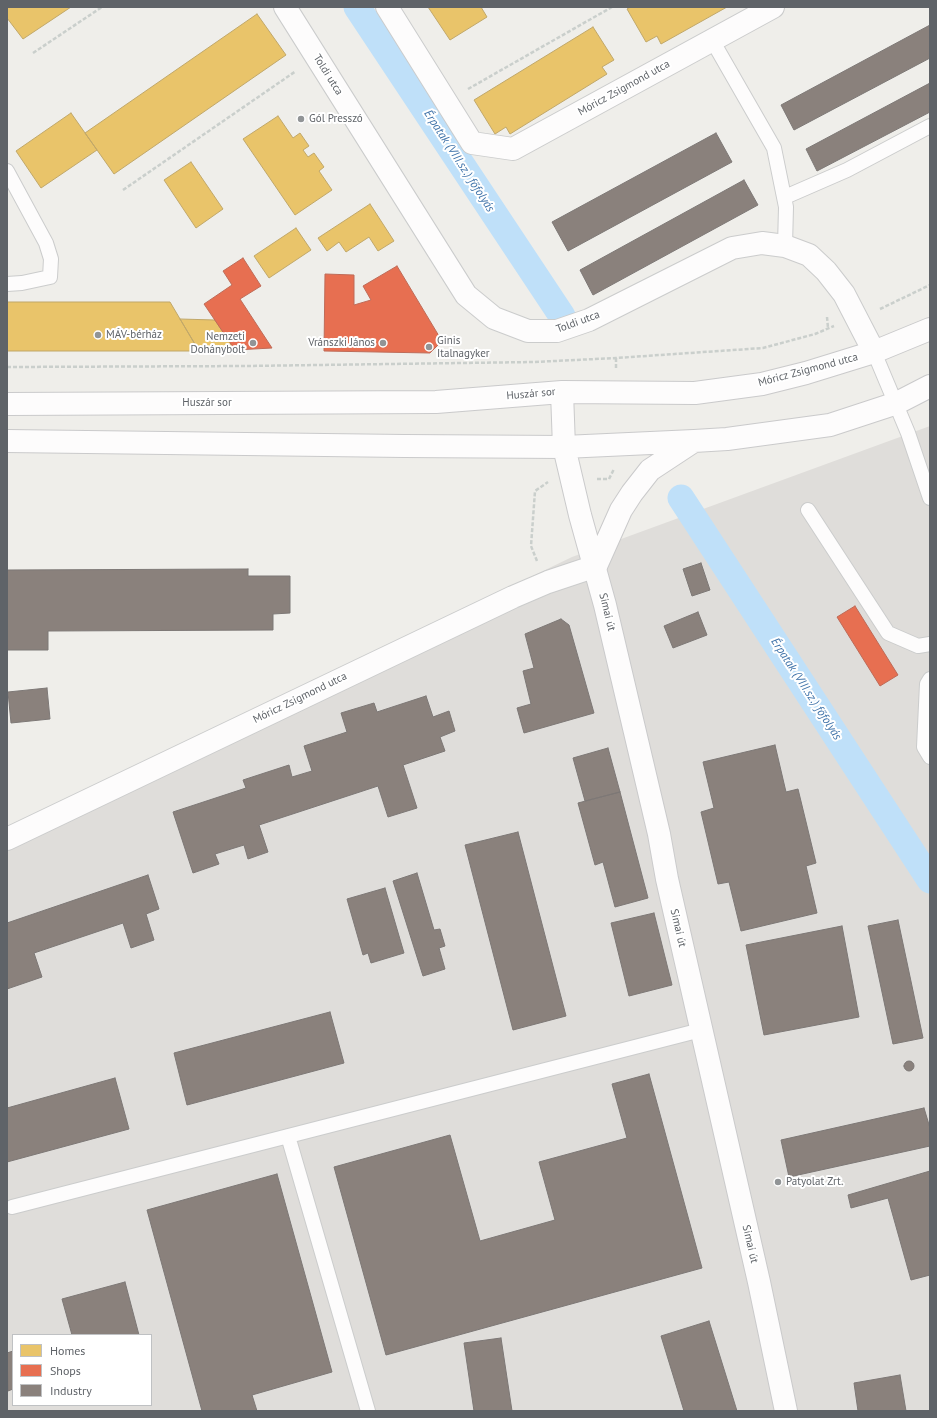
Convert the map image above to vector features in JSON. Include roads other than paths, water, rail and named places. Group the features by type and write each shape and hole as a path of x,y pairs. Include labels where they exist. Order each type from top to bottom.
{"main road":[{"name":"Toldi utca","path":"285,7 466,295 494,318 528,331 557,331 589,320 732,248 762,243 785,246 809,255 826,271 844,294 874,352"},
{"name":"Móricz Zsigmond utca","path":"387,7 472,143 513,149 773,7"},
{"name":"Móricz Zsigmond utca","path":"562,392 695,393 762,384 874,352 930,328"},
{"path":"7,441 564,447 694,441 765,434 830,425 896,403 930,386"},
{"name":"Huszár sor","path":"7,404 436,402 562,392 564,447"},
{"path":"596,566 621,510 632,492 650,470 694,441"},
{"name":"Simai út","path":"564,447 580,515 596,566 659,834 701,1030 759,1282 786,1411"},
{"name":"Móricz Zsigmond utca","path":"7,838 513,596 548,582 596,566"}],"lane":[{"path":"712,40 774,148 785,197 785,246"},
{"path":"785,197 846,170 930,126"},
{"path":"7,171 46,243 52,260 50,276 22,283 7,284"},
{"path":"874,352 896,403 922,471 930,498"},
{"path":"808,510 888,633 918,646 930,644"},
{"path":"930,679 928,684 924,746 930,757"},
{"path":"12,1206 701,1030"},
{"path":"288,1136 368,1411"}],"waterway":[{"name":"Érpatak (VIII.sz.) főfolyás","path":"357,7 562,316"},
{"name":"Érpatak (VIII.sz.) főfolyás","path":"681,498 930,880"}],"place":[{"name":"Gól Presszó","path":"301,119"},
{"name":"MÁV-bérház","path":"98,335"},
{"name":"Nemzeti Dohánybolt","path":"253,343"},
{"name":"Vránszki János","path":"383,343"},
{"name":"Ginis Italnagyker","path":"429,347"},
{"name":"Patyolat Zrt.","path":"778,1182"}]}
